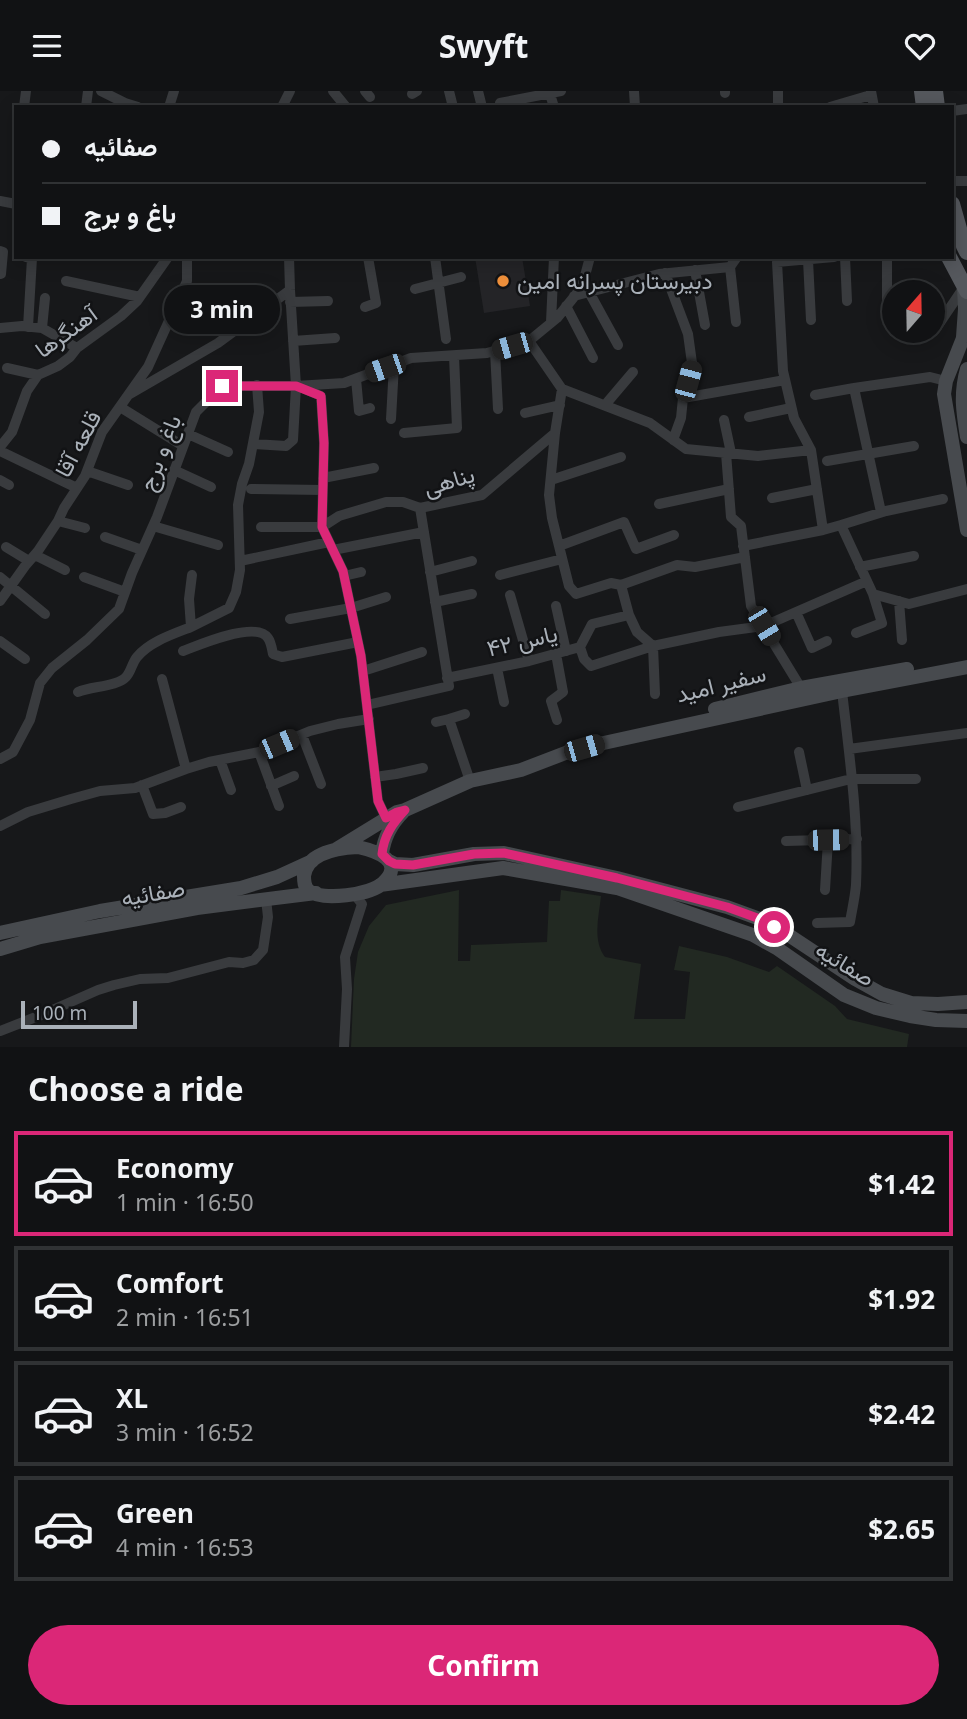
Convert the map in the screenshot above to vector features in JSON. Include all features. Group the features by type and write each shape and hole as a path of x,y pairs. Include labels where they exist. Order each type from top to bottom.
{"main road":[{"path":"954,210 966,248"},
{"path":"950,259 966,289 966,334 946,381 944,394 967,530"},
{"path":"967,369 962,392 967,437"},
{"name":"سفیر امید","path":"491,775 518,760 569,744 801,688 961,666"},
{"name":"سفیر امید","path":"335,850 397,812 470,781 521,770 568,752 961,666"},
{"path":"380,885 391,872 391,863 385,857 383,846 392,823 405,810"},
{"name":"صفائیه","path":"0,949 102,918 241,888 277,877 335,850 358,847 385,857 395,864 413,865 474,854 504,853 617,878 727,907 760,919 882,994 911,1003 967,1002"},
{"path":"312,861 306,868 304,885 309,891 316,893"},
{"name":"صفائیه","path":"0,933 316,893 354,894 372,890 380,885 503,868 617,888 753,935 844,995 876,1008 936,1020 967,1021"},
{"path":"277,877 282,879 286,887 285,897"}],"street":[{"path":"101,91 132,105"},
{"path":"333,91 344,105"},
{"path":"500,103 561,91"},
{"path":"836,105 871,93"},
{"path":"0,251 3,251 1,274"},
{"path":"27,327 32,259"},
{"name":"آهنگرها","path":"1,446 12,432 27,391 38,376 70,358 77,348 121,316 140,297 166,259"},
{"name":"قلعه آقا","path":"0,601 58,520 87,471 102,432 148,367 187,281 187,259"},
{"path":"253,444 286,446 293,440 296,386 289,259"},
{"path":"365,307 376,303 368,259"},
{"path":"435,259 446,339"},
{"path":"551,322 554,259"},
{"path":"589,259 582,287 551,322 529,341 562,389 650,423 686,449 758,456 811,450"},
{"path":"736,259 730,267 736,322"},
{"path":"811,320 814,259 777,262 783,371 794,418 811,450 823,530"},
{"path":"845,259 847,301"},
{"path":"887,259 887,280"},
{"path":"574,296 665,273 730,267"},
{"path":"695,270 705,325"},
{"path":"665,273 688,334 692,363 682,398 681,418 673,440"},
{"path":"415,289 461,277"},
{"path":"66,281 140,297"},
{"path":"945,317 966,289"},
{"path":"126,396 218,343 290,290"},
{"path":"589,292 618,345"},
{"path":"42,328 45,298"},
{"path":"290,302 328,301"},
{"path":"566,306 593,358"},
{"path":"216,308 246,322"},
{"path":"0,328 42,328 77,348"},
{"path":"293,341 335,338"},
{"name":"باغ و برج","path":"0,759 13,752 30,720 40,683 119,609 196,412 222,386 344,383 411,358 495,351 529,341"},
{"path":"495,351 498,409"},
{"path":"404,433 457,428 454,356"},
{"path":"391,419 394,365"},
{"path":"7,368 38,376"},
{"path":"605,405 633,372"},
{"path":"816,395 930,377 946,381"},
{"path":"356,379 359,411 370,408"},
{"path":"682,398 785,380"},
{"path":"78,692 114,684 127,677 135,658 144,651 229,608 236,593 240,571 238,505 253,444 258,412 257,385"},
{"path":"296,386 321,396 324,443 322,527 344,576 363,671 378,801 386,818"},
{"path":"562,389 549,495 569,586 576,594 611,583 621,585 677,565 695,567 881,513 943,499"},
{"path":"853,389 881,513"},
{"path":"525,413 560,405"},
{"path":"120,407 183,446"},
{"path":"749,417 791,408"},
{"path":"724,420 731,517 741,526 751,606 801,688"},
{"name":"پناهی","path":"447,678 420,508 482,495 555,433"},
{"path":"188,434 228,452"},
{"path":"1,446 77,488"},
{"path":"827,461 914,446"},
{"path":"551,479 621,457"},
{"path":"323,478 374,468"},
{"path":"174,470 211,487"},
{"path":"87,471 128,485"},
{"path":"251,489 323,490"},
{"path":"659,503 729,489"},
{"path":"772,498 817,489"},
{"path":"261,527 322,527 339,516 386,502 403,502 420,508"},
{"path":"58,520 85,528"},
{"path":"559,546 624,522 636,549 674,535"},
{"path":"841,525 873,594 882,623 856,633"},
{"path":"153,526 218,545"},
{"path":"240,561 424,532"},
{"path":"105,537 142,550"},
{"path":"6,547 65,570"},
{"path":"860,567 914,556"},
{"path":"500,575 562,559"},
{"path":"430,572 472,561"},
{"path":"344,576 362,572"},
{"path":"191,627 189,599 192,575"},
{"path":"0,577 45,614"},
{"path":"85,577 125,591"},
{"path":"580,647 584,659 591,666 653,646 764,626 867,581"},
{"path":"621,585 637,632 653,646 655,694"},
{"path":"873,594 909,604 967,589"},
{"path":"435,603 472,594"},
{"path":"510,595 529,661"},
{"path":"290,619 351,608 386,597"},
{"path":"899,601 902,639"},
{"path":"556,606 563,692 551,702 557,720"},
{"path":"796,612 812,648 827,641"},
{"name":"یاس ۴۲","path":"367,705 449,686 447,678 580,647 592,624 629,615"},
{"path":"183,651 246,632 262,633 269,639 273,654 282,657 358,642"},
{"path":"0,641 25,660"},
{"path":"363,671 422,652"},
{"path":"497,668 504,702"},
{"path":"162,679 186,769"},
{"path":"817,923 850,922 856,887 857,839 842,691"},
{"path":"436,722 465,714"},
{"path":"0,826 28,812 71,799 100,791 135,788 186,769 259,753 338,724 369,719"},
{"path":"449,719 470,781"},
{"path":"849,749 967,733"},
{"path":"302,735 321,784"},
{"path":"799,752 807,790"},
{"path":"259,753 279,806"},
{"path":"220,760 231,790"},
{"path":"375,777 423,768"},
{"path":"271,786 294,776"},
{"path":"738,807 851,779 916,779"},
{"path":"142,785 153,814 181,807"},
{"path":"786,841 857,839"},
{"path":"825,890 828,840"},
{"path":"344,1047 348,989 345,957 362,904 354,894"},
{"path":"0,1031 114,985 140,979 168,978 229,963 254,960 264,950 268,917 266,899"}],"shaded area":[{"name":"دبیرستان پسرانه امین","path":"475,259 522,259 530,306 484,313"},
{"path":"459,890 458,961 470,961 471,945 547,942 549,901 560,901 561,890 601,896 597,928 605,957 641,964 634,1019 685,1019 690,972 674,970 679,946 727,957 769,972 777,966 835,1006 847,1019 909,1034 907,1047 351,1047 358,952 369,926 386,905"}],"place":[{"name":"دبیرستان پسرانه امین","path":"503,281"}],"route":[{"path":"222,386 296,386 321,396 324,443 322,527 343,571 361,656 378,801 386,818 405,810 392,823 386,836 382,854 389,861 413,865 474,854 504,853 617,878 727,907 774,927"}]}
